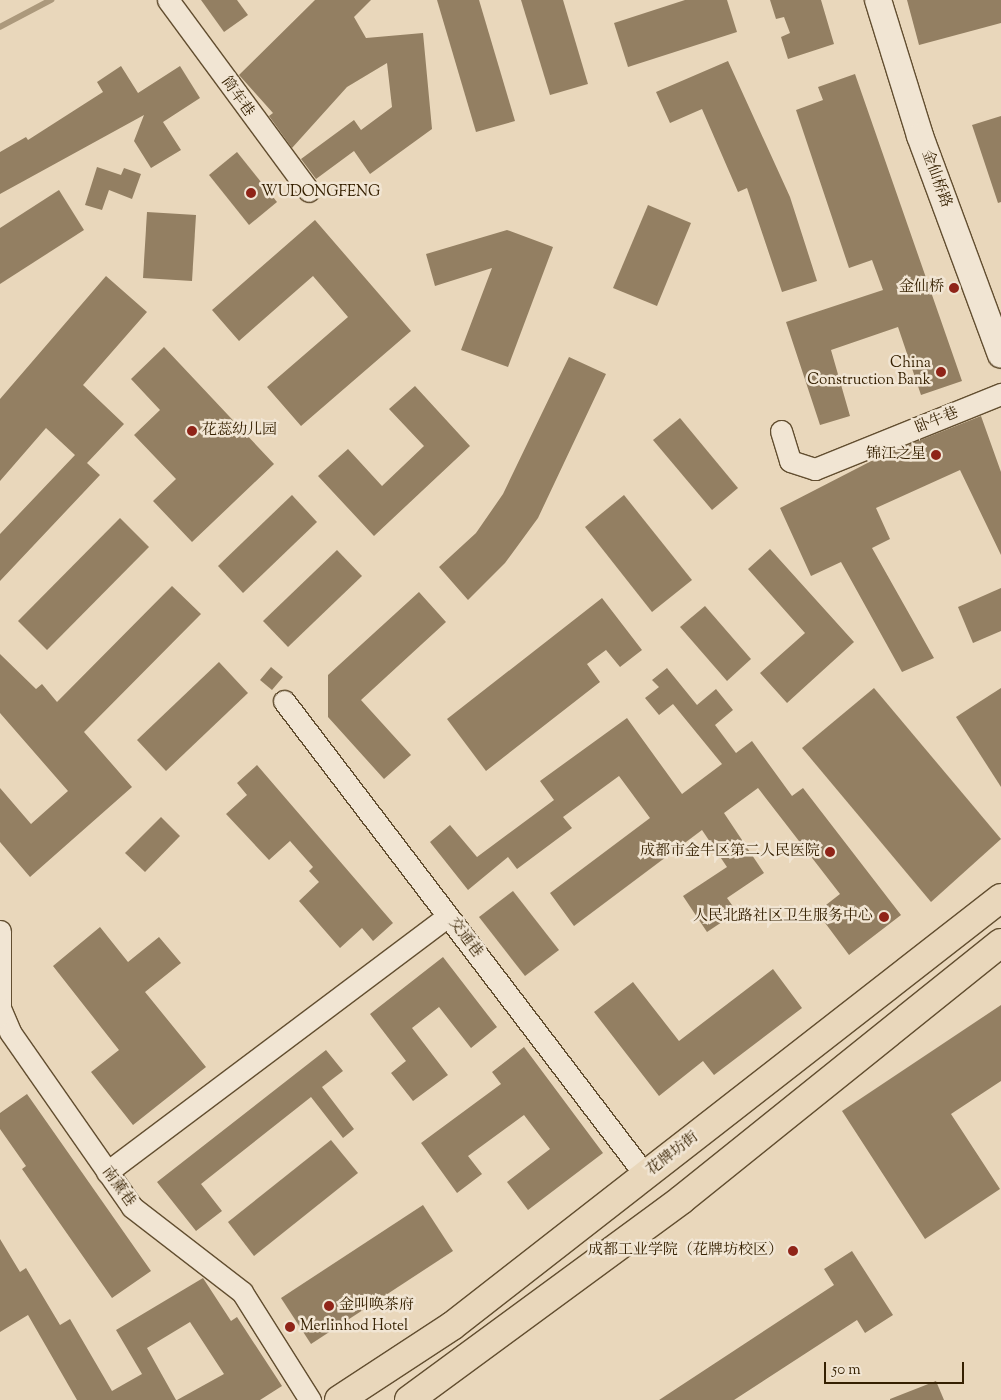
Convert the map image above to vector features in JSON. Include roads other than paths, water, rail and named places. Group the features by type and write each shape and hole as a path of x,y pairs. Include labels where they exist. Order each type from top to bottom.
{"main road":[{"name":"花牌坊街","path":"339,1400 452,1326 1001,898"},
{"path":"409,1400 681,1200 1001,943"}],"street":[{"name":"筒车巷","path":"168,0 309,191"},
{"name":"金仙桥路","path":"878,0 920,136 1001,355"},
{"name":"卧牛巷","path":"781,431 790,462 815,469 1001,394"},
{"name":"交通巷","path":"284,701 646,1176"},
{"path":"107,1172 448,916"},
{"name":"南薰巷","path":"0,931 0,1008 10,1032 107,1172 142,1217 242,1292 310,1400"}],"waterway":[{"path":"0,27 51,0"}],"place":[{"name":"WUDONGFENG","path":"251,193"},
{"name":"金仙桥","path":"954,288"},
{"name":"China Construction Bank","path":"941,372"},
{"name":"花蕊幼儿园","path":"192,431"},
{"name":"锦江之星","path":"936,455"},
{"name":"成都市金牛区第二人民医院","path":"830,852"},
{"name":"人民北路社区卫生服务中心","path":"884,917"},
{"name":"成都工业学院（花牌坊校区）","path":"793,1251"},
{"name":"金叫唤茶府","path":"329,1306"},
{"name":"Merlinhod Hotel","path":"290,1327"}]}
